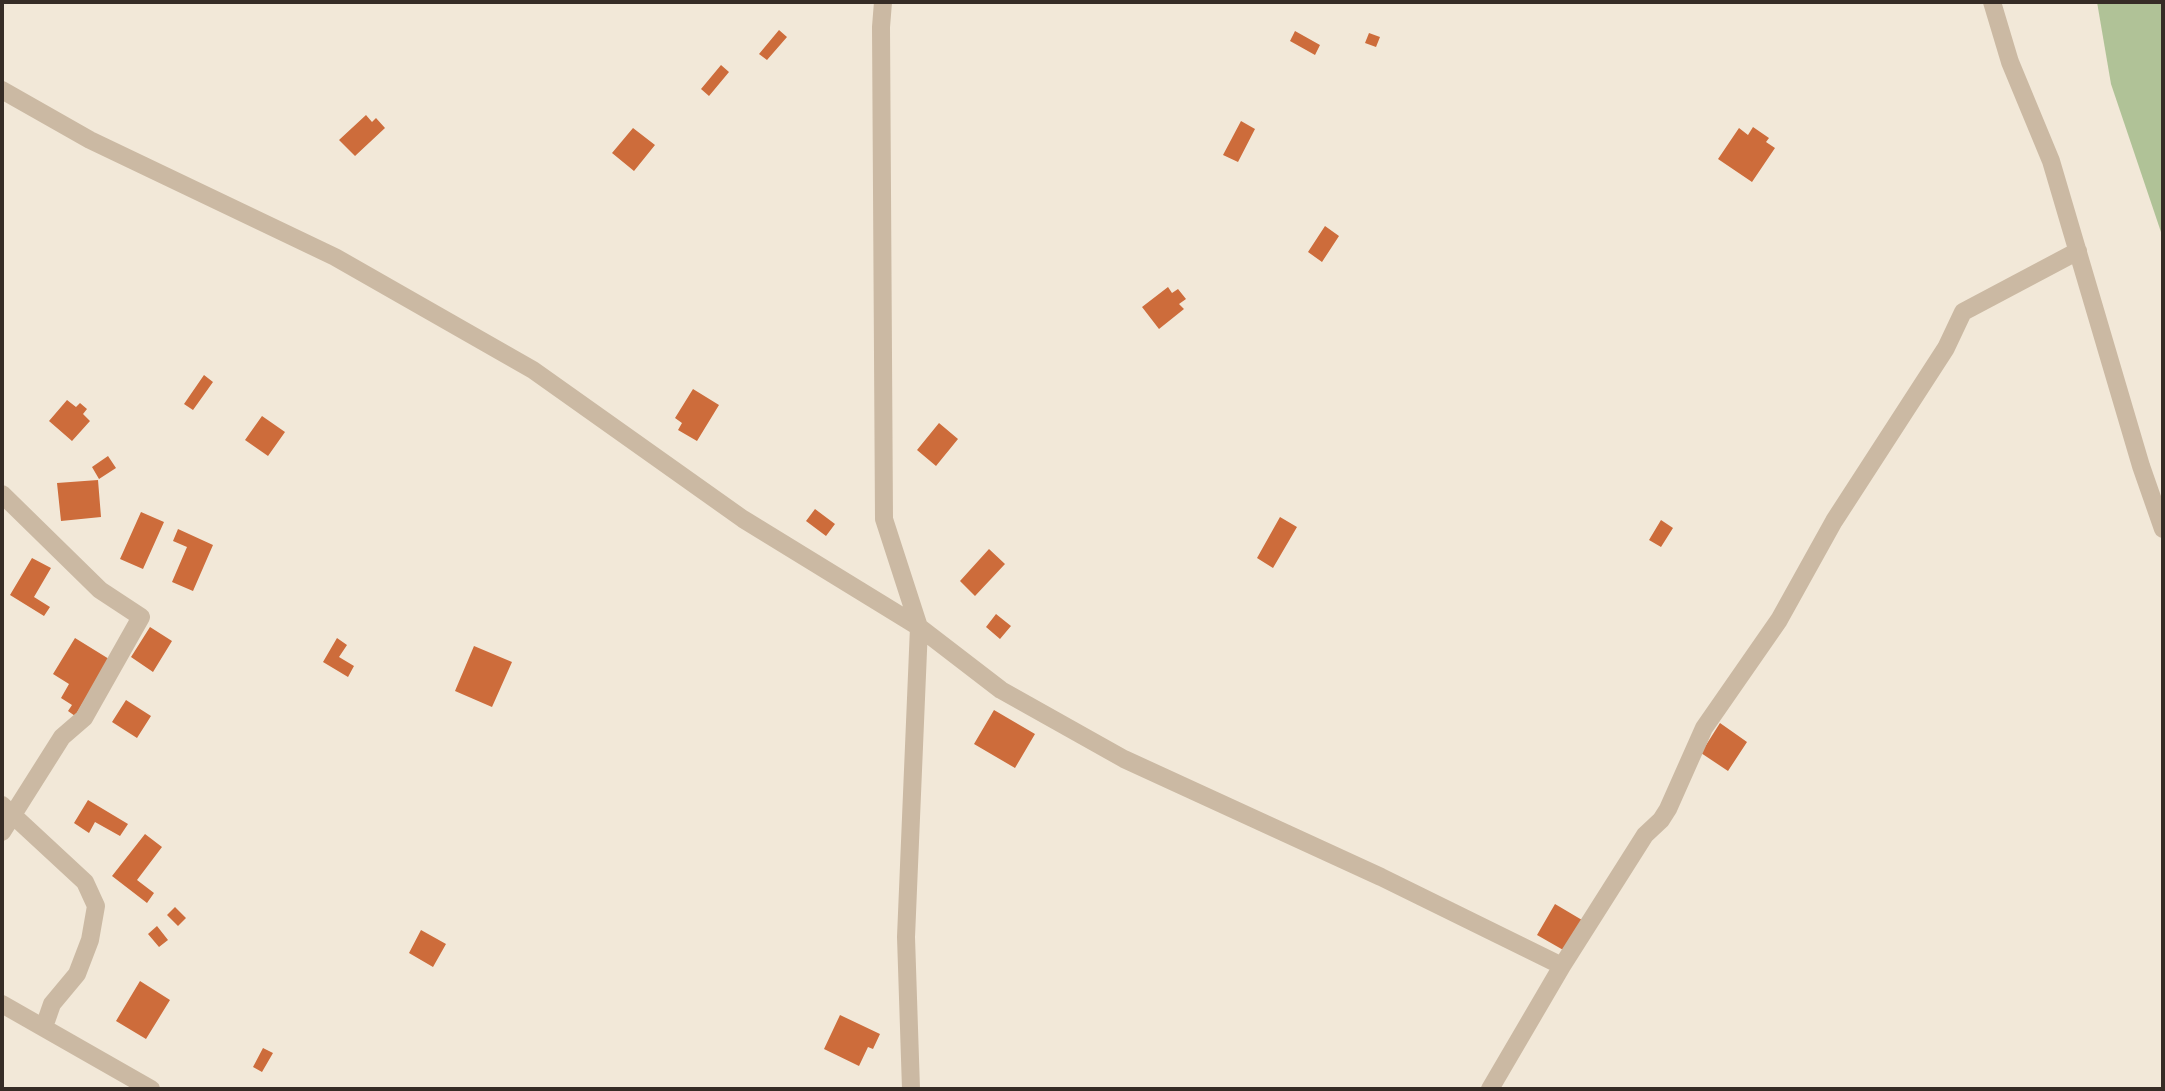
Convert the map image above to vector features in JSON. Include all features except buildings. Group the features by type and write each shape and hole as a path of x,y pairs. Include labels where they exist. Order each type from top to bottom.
{"street":[{"path":"883,2 884,519 919,627 906,937 911,1089"},
{"path":"1992,2 2010,61 2051,161 2141,466 2163,529"},
{"path":"2,90 90,140 335,257 533,370 743,519 919,627 1001,690 1124,759 1381,877 1562,966"},
{"path":"1490,1089 1562,966 1645,835 1668,809 1704,728 1779,620 1834,521 1946,348 1963,312 2078,251"},
{"path":"2,494 100,590 141,617 84,718 62,737 7,810 2,832"},
{"path":"7,810 85,882 96,906 90,940 77,974 52,1004 44,1027"},
{"path":"2,1004 151,1089"}],"green space":[{"path":"2097,2 2163,2 2163,238 2111,84"}]}
